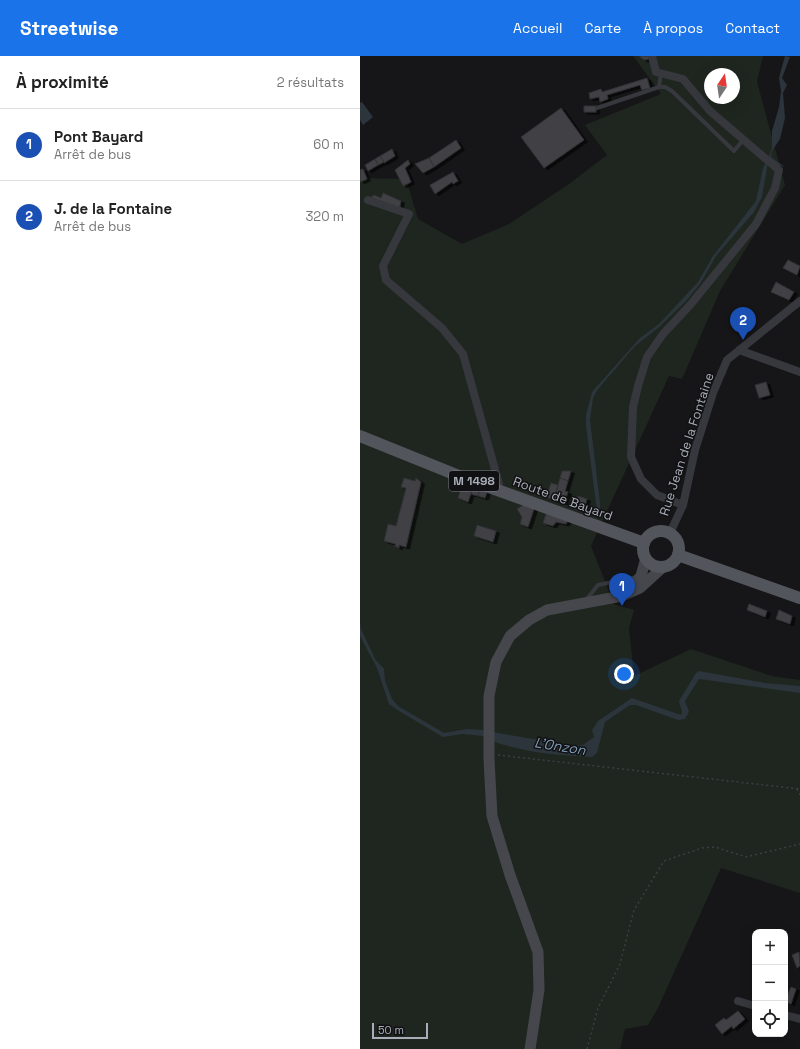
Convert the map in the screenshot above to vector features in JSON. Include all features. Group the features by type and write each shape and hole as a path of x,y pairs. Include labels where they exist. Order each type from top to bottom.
{"main road":[{"name":"Route de Bayard","path":"360,436 498,490 644,543"},
{"path":"530,1049 539,990 538,952 510,875 492,816 489,748 489,696 496,662 510,636 529,620 547,610 622,596 640,588 662,568 674,562 678,554 679,542 670,533 658,531 648,537 644,543 644,552 646,558 653,565 662,568"},
{"path":"678,554 800,598"},
{"path":"622,596 633,587 641,576 646,558"}],"street":[{"path":"652,56 656,72 683,80 710,111 779,170 775,188 756,224 690,304 663,334 647,357 638,386 633,407 631,457 641,479 657,495 683,505"},
{"path":"368,200 408,214 383,266 386,280 442,328 463,354 499,484 498,490"},
{"name":"Rue Jean de la Fontaine","path":"670,533 683,505 695,450 713,393 726,360 768,329 800,301"},
{"path":"738,350 800,372"},
{"path":"738,1001 752,1005"},
{"path":"788,1016 800,1019"}],"lane":[{"path":"659,87 661,73"},
{"path":"598,108 659,87 665,87 672,91 734,150 743,140"},
{"path":"582,603 598,585 641,576"}],"path":[{"path":"489,748 799,789 800,794"},
{"path":"587,1049 598,1008 620,964 634,910 664,861 702,848 715,847 746,857 800,844"}],"shaded area":[{"path":"633,56 763,56 757,82 785,185 720,291 682,379 669,376 591,546 614,604 634,610 629,628 634,676 691,649 772,676 800,680 800,893 721,868 658,1008 648,1025 625,1029 620,1049 360,1049 360,178 406,179 418,219 462,244 509,224 569,184 607,155 585,125 661,94"}],"water":[{"path":"785,56 790,57 782,78 787,85 783,93 785,118 780,139 772,151 771,157 785,167 768,162 762,197 754,212 716,256 700,284 686,301 658,328 635,346 598,389 593,398 590,420 600,503 600,519 596,503 586,426 586,415 592,392 640,338 659,324 698,282 713,256 756,201 763,168 772,148 772,131 779,107 781,91 779,78"},
{"path":"362,102 373,117 363,125 360,120 360,103"},
{"path":"360,622 361,629 375,659 384,669 385,681 392,699 398,706 444,733 467,729 484,730 484,736 462,734 443,737 389,704 377,668 360,636"},
{"name":"L'Onzon","path":"699,671 765,683 800,686 800,693 699,679 685,701 689,712 685,719 678,720 636,705 630,705 605,722 597,753 592,757 529,751 492,741 492,732 575,746 583,745 594,737 592,730 598,721 632,698 681,715 682,712 679,701 696,673"}],"building":[{"path":"639,56 648,56 649,59 644,60"},
{"path":"647,78 650,88 642,90 640,85 607,95 608,99 600,102 599,97 590,99 589,93 601,89 602,92"},
{"path":"584,106 596,106 596,112 584,112"},
{"path":"561,108 584,140 544,168 521,137"},
{"path":"456,140 461,148 434,167 429,158"},
{"path":"392,149 395,156 384,163 380,156"},
{"path":"380,156 384,162 378,165 375,159"},
{"path":"429,158 434,167 423,173 415,164"},
{"path":"375,159 378,165 368,171 365,165"},
{"path":"408,160 410,164 405,168 411,182 403,186 395,170"},
{"path":"363,169 367,179 360,182 360,170"},
{"path":"453,172 458,181 453,184 452,182 435,194 430,185"},
{"path":"383,193 401,201 399,210 371,197 374,195 381,198"},
{"path":"788,260 800,266 797,275 783,268"},
{"path":"776,282 794,292 789,300 771,292"},
{"path":"766,382 770,395 759,398 755,385"},
{"path":"562,471 571,471 568,481 560,478"},
{"path":"404,478 415,481 416,478 421,482 406,547 399,545 399,548 395,546 396,544 384,541 388,524 396,526 406,488 401,487"},
{"path":"560,478 568,481 565,491 568,492 564,503 554,500"},
{"path":"463,483 473,487 468,502 458,498"},
{"path":"551,483 558,485 554,500 546,497"},
{"path":"473,487 480,489 478,496 471,494"},
{"path":"480,489 487,492 485,498 478,496"},
{"path":"578,496 587,499 584,509 574,505"},
{"path":"523,505 534,509 528,527 520,524 522,517 517,509"},
{"path":"550,511 569,518 566,524 556,522 553,526 543,523 546,514"},
{"path":"477,525 496,531 493,542 474,536"},
{"path":"749,604 767,611 765,617 747,610"},
{"path":"779,610 792,616 790,624 776,619"},
{"path":"799,952 800,966 797,968 792,955"},
{"path":"791,987 796,989 791,1004 788,1002 788,994"},
{"path":"738,1011 745,1019 733,1029 732,1026 722,1034 715,1025 724,1018 726,1020"}],"place":[{"name":"J. de la Fontaine","path":"743,340"},
{"name":"Pont Bayard","path":"622,606"}]}
